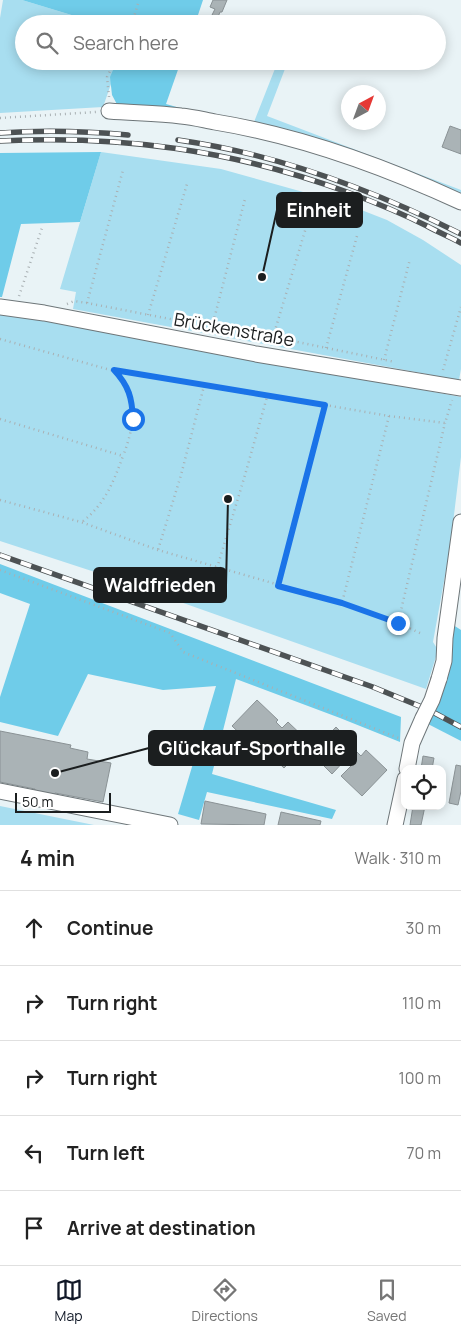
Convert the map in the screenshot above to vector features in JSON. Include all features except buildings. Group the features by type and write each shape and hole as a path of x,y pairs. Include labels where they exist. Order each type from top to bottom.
{"street":[{"path":"109,111 182,116 240,126 292,138 358,160 461,202"},
{"name":"Brückenstraße","path":"8,308 44,313 256,354 458,387"},
{"path":"408,765 414,738 432,700 444,661 445,638 461,522"},
{"path":"0,791 170,825"},
{"path":"395,825 401,797"}],"path":[{"path":"135,15 139,0"},
{"path":"0,118 109,111 107,77 110,70"},
{"path":"87,303 123,170"},
{"path":"148,315 187,184"},
{"path":"212,327 245,198"},
{"path":"273,337 308,221"},
{"path":"8,308 42,228"},
{"path":"326,348 357,236"},
{"path":"384,360 410,259"},
{"path":"66,304 74,301 87,303 404,363"},
{"path":"451,372 442,370 461,307"},
{"path":"0,339 114,370 389,416 445,423"},
{"path":"81,522 95,510 106,496 124,456 131,433 133,419 131,397 123,380 114,370"},
{"path":"158,550 181,475 204,386"},
{"path":"398,623 445,423 458,387"},
{"path":"217,568 266,396"},
{"path":"278,586 325,405"},
{"path":"342,603 389,416"},
{"path":"0,419 124,456"},
{"path":"0,500 81,522 158,550 217,568 342,603 420,633"},
{"path":"0,570 170,633 183,652 414,738"}],"shaded area":[{"path":"3,0 22,0 71,15 15,15 15,70 116,70 103,107 0,113 0,18"},
{"path":"22,0 203,0 198,15 71,15"},
{"path":"113,70 178,70 166,104 180,108 177,113 120,110 112,95 110,77"},
{"path":"274,70 285,70 267,116 461,190 461,199 409,177 186,114 187,109 254,122"},
{"path":"101,152 221,169 346,204 387,220 423,240 461,265 461,369 459,380 73,309 76,292 60,289"},
{"path":"101,152 80,222 21,224 2,297 0,297 0,153"},
{"path":"0,313 461,397 461,457 450,548 433,642 438,650 426,689 107,576 0,541"},
{"path":"0,564 401,717 400,742 236,679 212,774 336,810 332,819 207,792 199,820 178,814 216,686 163,690 88,674 58,736 0,722 0,697 30,604 0,593"},
{"path":"447,621 461,630 461,741 428,724 423,718"},
{"path":"0,806 94,825 0,825"}],"railway":[{"path":"0,133 64,131 128,135"},
{"path":"0,141 45,140 133,143 176,148 261,165 347,192 407,217 461,243"},
{"path":"178,140 251,154 323,175 393,202 461,234"},
{"path":"0,555 373,687 429,710 461,727"}],"place":[{"name":"Einheit","path":"262,277"},
{"name":"Waldfrieden","path":"228,499"},
{"name":"Glückauf-Sporthalle","path":"55,773"}],"route":[{"path":"133,419 131,397 123,380 114,370 325,405 278,586 342,603 398,623"}]}
